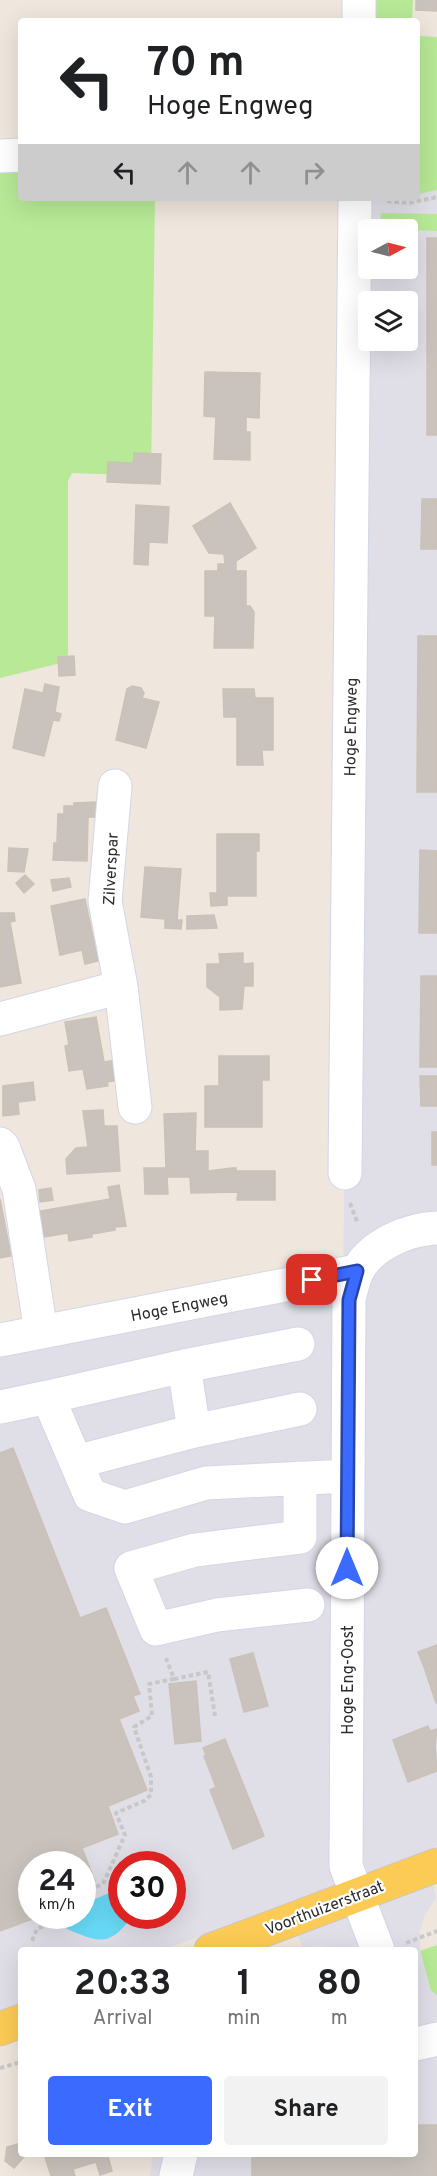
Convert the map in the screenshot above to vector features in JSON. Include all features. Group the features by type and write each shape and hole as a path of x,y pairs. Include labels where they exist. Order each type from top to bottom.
{"main road":[{"name":"Voorthuizerstraat","path":"219,1947 437,1865"},
{"path":"0,2029 18,2022"}],"street":[{"path":"359,18 360,0"},
{"path":"0,156 18,155"},
{"name":"Hoge Engweg","path":"345,1173 355,201"},
{"name":"Zilverspar","path":"115,786 105,901 121,987 135,1107"},
{"path":"0,1019 121,987"},
{"path":"0,1144 19,1189 41,1332"},
{"path":"365,1261 401,1235 437,1228"},
{"name":"Hoge Engweg","path":"0,1340 365,1261"},
{"name":"Hoge Eng-Oost","path":"365,1261 349,1300 346,1866 356,1894 387,1947"},
{"path":"0,1407 184,1366 298,1344"},
{"path":"184,1366 194,1431"},
{"path":"48,1396 90,1496 125,1507 206,1483 348,1476"},
{"path":"76,1462 194,1431 300,1409"},
{"path":"300,1478 300,1536 195,1550 131,1568 156,1629 217,1616 308,1605"},
{"path":"176,2176 181,2157"}],"path":[{"path":"420,200 437,197"},
{"path":"391,201 415,201"},
{"path":"345,1173 347,1194 365,1261"},
{"path":"156,1629 174,1679"},
{"path":"96,1887 103,1884 124,1835 116,1813 144,1801 151,1795 151,1777 134,1727 152,1716 149,1684 208,1672 215,1716"},
{"path":"32,1941 37,1929"},
{"path":"391,1947 437,1931"},
{"path":"0,2068 18,2063"}],"shaded area":[{"path":"420,47 437,48 437,1846 324,1889 430,1870 436,1898 425,1915 420,1930 420,1951 431,1990 437,1996 437,2176 150,2176 153,2157 418,2157 418,1947 303,1947 291,1921 318,1891 171,1947 18,1947 18,2005 0,2012 0,1356 343,1282 352,618 348,201 420,201"}],"green space":[{"path":"373,0 413,0 412,18 372,18"},
{"path":"420,36 437,37 437,190 420,193"},
{"path":"0,171 18,171 18,201 155,201 151,476 72,473 68,481 68,654 65,662 0,678"},
{"path":"381,213 437,214 437,231 418,230 418,219 381,219"},
{"path":"437,1945 437,1996 431,1990 420,1951"}],"water":[{"path":"108,1893 108,1929 121,1929 110,1937 96,1939 67,1929 96,1929 96,1899"}],"building":[{"path":"416,0 437,0 437,11 416,10"},
{"path":"427,238 437,238 437,366 427,365"},
{"path":"427,367 437,367 437,435 427,435"},
{"path":"205,372 260,373 259,418 246,417 246,432 250,432 250,460 214,459 216,417 204,416"},
{"path":"134,453 161,454 160,484 132,483"},
{"path":"108,462 133,463 132,483 107,482"},
{"path":"422,499 437,499 437,549 421,549"},
{"path":"230,503 256,548 236,561 236,571 246,571 246,606 250,606 254,612 253,648 214,648 215,616 205,616 205,571 218,571 218,564 225,564 224,554 209,553 193,526"},
{"path":"136,505 169,507 167,543 149,542 148,565 134,564"},
{"path":"418,636 437,636 437,792 417,792"},
{"path":"74,656 75,675 59,676 58,657"},
{"path":"45,684 59,687 55,712 61,714 59,721 53,720 44,756 13,748 25,689 43,693"},
{"path":"132,686 141,688 144,693 142,698 159,702 146,748 116,740 127,689"},
{"path":"223,689 254,689 255,698 273,698 273,750 262,750 263,765 237,765 237,717 224,717"},
{"path":"96,802 96,817 88,817 87,861 53,860 54,843 57,843 58,814 64,814 64,806"},
{"path":"217,834 259,834 259,851 256,851 256,896 227,896 227,905 211,906 210,893 217,893"},
{"path":"9,848 28,849 24,872 8,871"},
{"path":"420,850 437,851 437,933 419,933"},
{"path":"145,867 181,869 177,920 182,920 181,929 165,928 165,919 141,917"},
{"path":"25,875 34,884 24,893 16,883"},
{"path":"69,878 71,887 53,891 51,880"},
{"path":"85,899 98,961 85,964 82,950 60,955 51,906"},
{"path":"0,913 14,913 15,921 10,922 21,983 0,987"},
{"path":"214,915 217,928 187,929 187,916"},
{"path":"243,953 243,964 253,963 253,986 244,986 242,1009 220,1010 220,997 207,987 207,964 220,964 219,954"},
{"path":"421,976 437,976 437,1067 420,1067"},
{"path":"96,1017 104,1062 117,1060 120,1080 107,1082 108,1086 87,1089 83,1069 69,1071 65,1046 69,1045 65,1022"},
{"path":"219,1056 269,1056 269,1080 262,1080 262,1127 205,1127 205,1086 219,1086"},
{"path":"420,1076 437,1076 437,1106 421,1106"},
{"path":"33,1082 35,1100 18,1102 19,1114 3,1116 3,1086"},
{"path":"103,1110 104,1126 117,1126 120,1171 67,1174 66,1159 76,1148 88,1147 83,1111"},
{"path":"196,1113 195,1151 208,1151 208,1171 236,1168 236,1171 275,1171 275,1200 237,1200 238,1192 191,1193 190,1177 167,1177 168,1194 145,1194 144,1168 166,1168 164,1114"},
{"path":"432,1132 437,1132 437,1165 432,1165"},
{"path":"119,1185 126,1226 92,1234 92,1237 69,1241 68,1233 44,1237 40,1211 110,1199 108,1187"},
{"path":"51,1188 53,1200 40,1202 39,1190"},
{"path":"0,1199 11,1256 0,1258"},
{"path":"13,1448 80,1618 106,1608 140,1694 133,1696 139,1711 119,1719 147,1790 108,1806 118,1834 74,1851 18,1851 18,1924 0,1931 0,1453"},
{"path":"437,1645 437,1662 424,1667 418,1652"},
{"path":"253,1653 268,1706 244,1712 230,1659"},
{"path":"437,1662 437,1703 436,1703 424,1667"},
{"path":"196,1681 201,1741 175,1744 169,1684"},
{"path":"428,1726 430,1731 437,1729 435,1745 437,1771 408,1782 393,1740"},
{"path":"225,1739 264,1836 233,1849 210,1790 216,1787 203,1748"},
{"path":"418,2125 437,2125 437,2176 252,2176 252,2157 418,2157"},
{"path":"18,2144 18,2157 24,2157 14,2168 5,2161 7,2147"},
{"path":"45,2157 108,2157 112,2171 100,2175 96,2162 73,2169 75,2176 51,2176"}],"route":[{"path":"312,1280 357,1271 349,1300 347,1568"}]}
